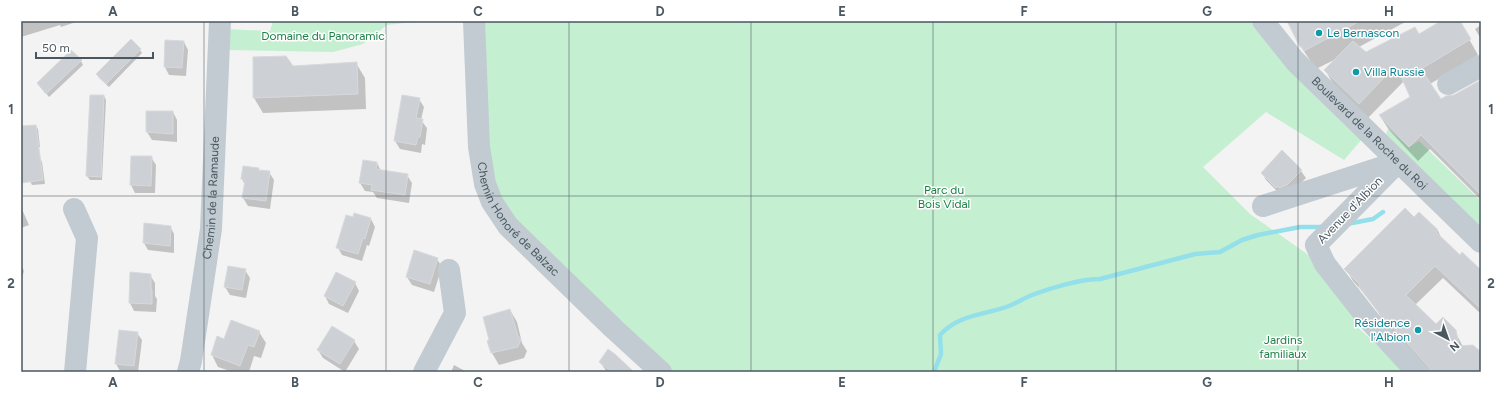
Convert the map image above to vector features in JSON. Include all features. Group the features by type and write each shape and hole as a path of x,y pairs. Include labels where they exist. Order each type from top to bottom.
{"street":[{"name":"Chemin de la Ramaude","path":"188,372 191,361 211,229 220,21"},
{"name":"Chemin Honoré de Balzac","path":"474,21 479,147 485,184 492,202 508,226 613,328 661,372"},
{"name":"Boulevard de la Roche du Roi","path":"1263,21 1295,61 1481,242"},
{"path":"1448,84 1481,66"},
{"path":"1263,206 1398,162"},
{"name":"Avenue d'Albion","path":"1398,162 1316,245 1325,264 1368,320 1417,372"},
{"path":"74,210 87,238 75,372"},
{"path":"424,372 455,313 449,270"}],"green space":[{"name":"Domaine du Panoramic","path":"273,21 421,21 387,25 363,44 333,52 227,50 225,29 270,31"},
{"name":"Parc du Bois Vidal","path":"481,21 1250,21 1283,62 1363,138 1344,160 1266,112 1203,167 1250,214 1310,256 1363,313 1354,324 1407,372 670,372 509,212 493,183 486,140"},
{"path":"1388,129 1409,147 1419,141 1481,201 1481,229 1386,134"}],"building":[{"name":"Le Bernascon","path":"1287,21 1360,21 1304,51 1302,46 1300,47"},
{"path":"1441,21 1460,21 1471,39 1421,69 1441,99 1446,96 1454,95 1481,80 1481,195 1421,135 1409,147 1379,115 1410,97 1396,65 1359,104 1324,70 1353,41 1366,52 1415,27 1419,34"},
{"path":"131,39 141,49 106,84 96,74"},
{"path":"165,40 184,41 182,68 164,67"},
{"path":"71,50 82,60 46,94 37,83"},
{"path":"286,56 293,66 357,62 358,94 253,98 253,57"},
{"path":"90,95 104,95 101,177 86,176"},
{"path":"402,95 420,98 416,118 423,119 420,137 418,137 416,145 394,141"},
{"path":"146,111 173,111 173,134 146,132"},
{"path":"36,125 43,180 21,183 21,126"},
{"path":"1282,150 1302,170 1287,185 1279,188 1278,186 1276,188 1261,173"},
{"path":"131,156 152,156 151,186 130,185"},
{"path":"363,160 377,162 376,169 408,174 405,195 371,190 372,185 359,183"},
{"path":"243,166 259,168 258,170 270,171 266,201 242,198 245,180 241,179"},
{"path":"1405,208 1414,217 1419,212 1438,230 1436,232 1460,255 1462,252 1481,270 1481,309 1435,266 1406,295 1436,324 1443,317 1456,330 1459,346 1473,345 1481,352 1481,372 1432,372 1379,312 1359,287 1360,285 1344,269"},
{"path":"354,213 371,218 365,239 363,238 358,254 336,248 346,215 353,217"},
{"path":"144,223 171,226 170,246 143,243"},
{"path":"414,250 438,258 430,284 406,277"},
{"path":"228,266 246,269 242,290 224,287"},
{"path":"130,272 151,274 152,304 129,303"},
{"path":"336,272 356,282 343,306 324,296"},
{"path":"510,309 518,336 521,339 518,347 491,353 487,341 489,340 483,317"},
{"path":"231,320 260,331 254,347 248,345 240,366 211,355 217,336 224,339"},
{"path":"332,326 355,340 340,364 317,350"},
{"path":"119,330 138,332 134,366 115,364"},
{"path":"608,349 634,372 612,372 599,362"}],"waterway":[{"path":"1347,224 1373,219 1383,212"},
{"path":"934,372 941,354 940,335 947,328 964,319 1009,306 1032,295 1066,284 1100,279 1195,254 1220,252 1242,240 1258,235 1300,227 1324,227"}],"place":[{"name":"Le Bernascon","path":"1319,33"},
{"name":"Villa Russie","path":"1356,72"},
{"name":"Résidence l'Albion","path":"1418,330"}],"park label":[{"name":"Jardins familiaux","path":"1283,347"}]}
